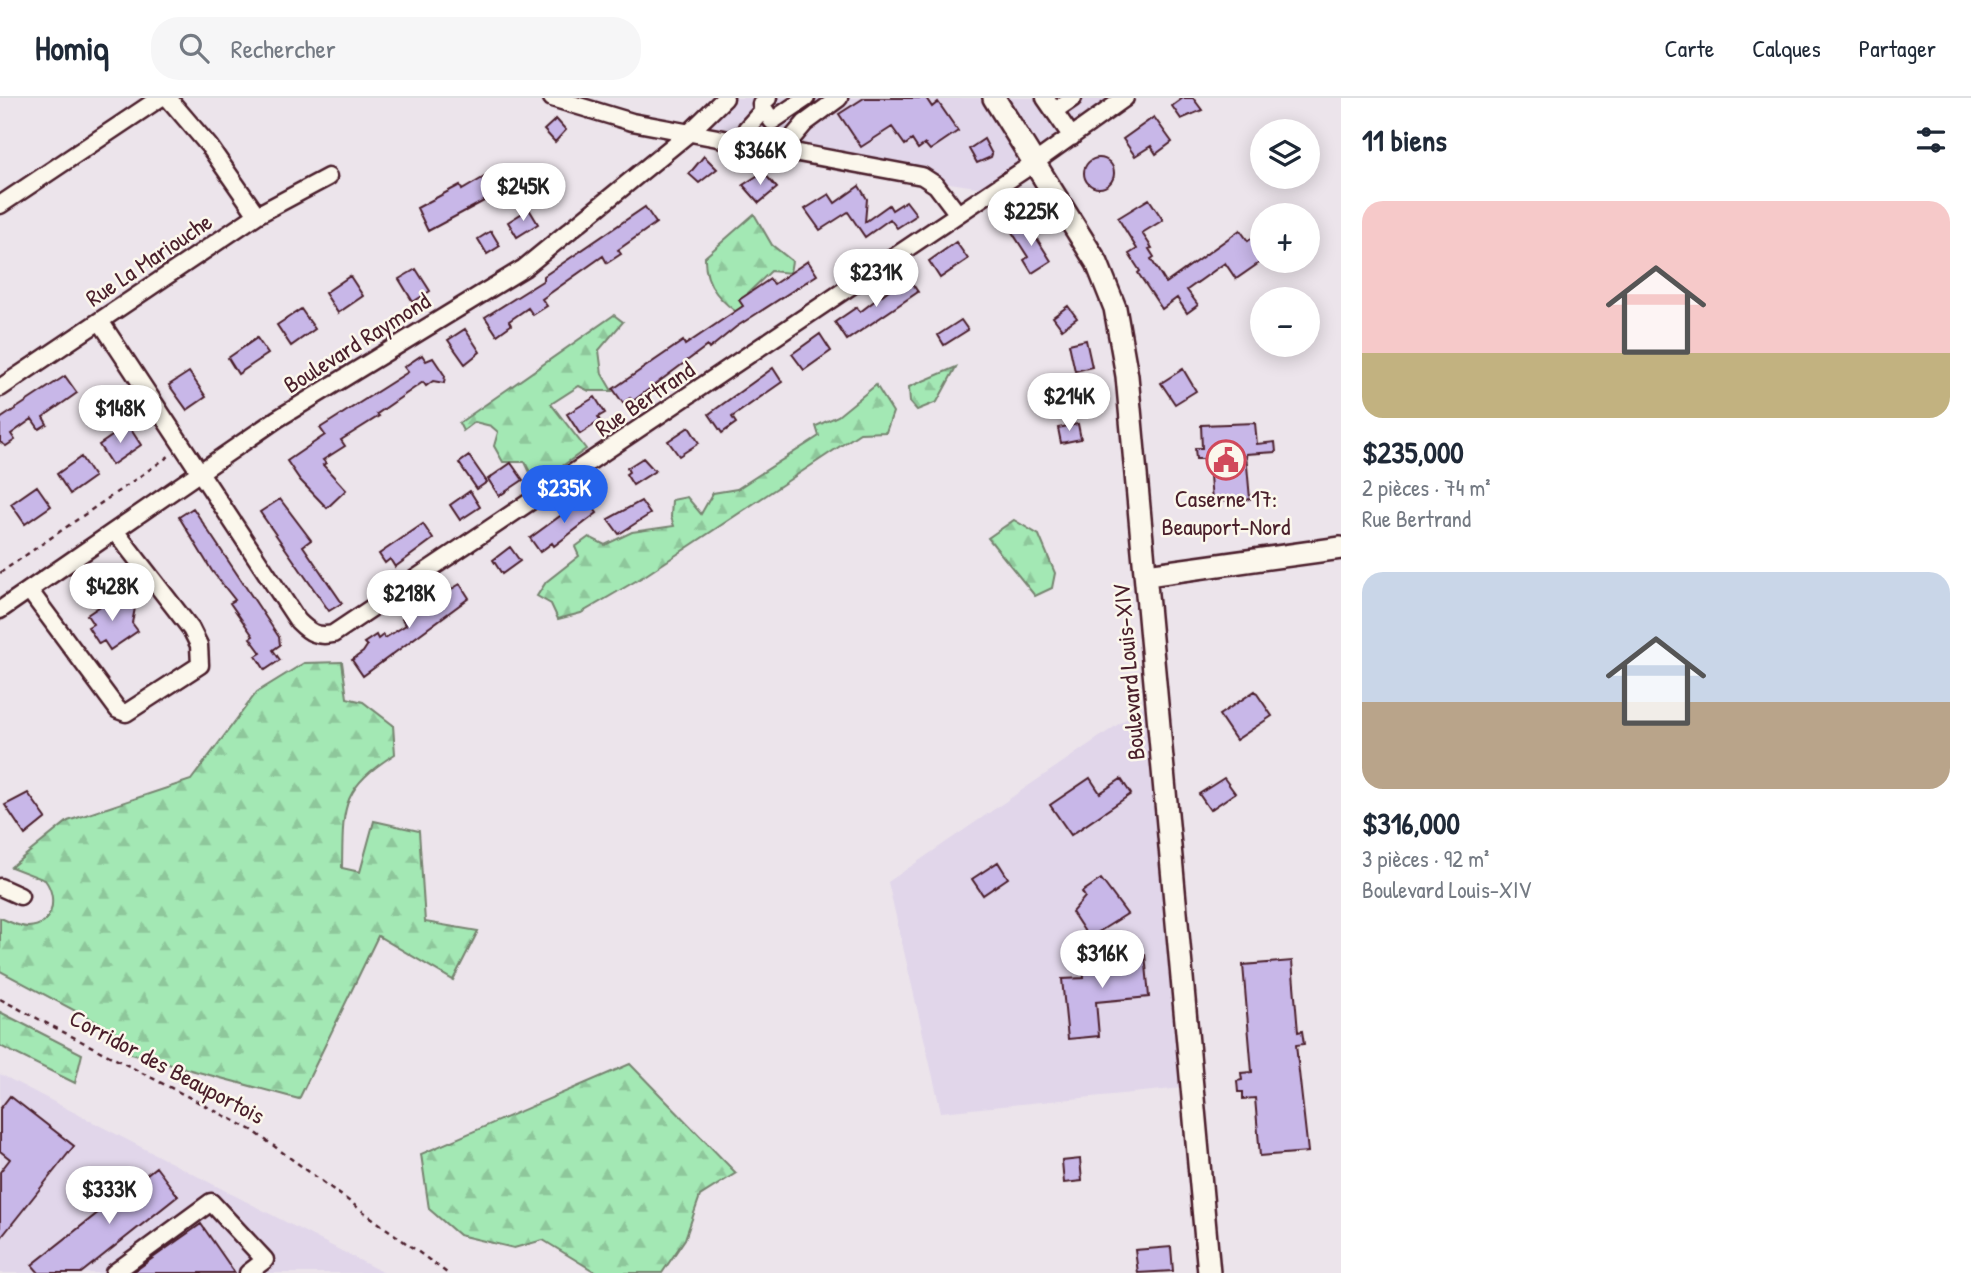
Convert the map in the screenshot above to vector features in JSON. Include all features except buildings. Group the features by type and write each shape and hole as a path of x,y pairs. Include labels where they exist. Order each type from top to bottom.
{"main road":[{"name":"Boulevard Louis-XIV","path":"994,98 1097,263 1115,308 1127,376 1147,575 1209,1273"},
{"path":"1147,575 1341,548"}],"street":[{"path":"0,205 160,98"},
{"path":"168,98 209,146 257,215"},
{"name":"Boulevard Raymond","path":"0,610 277,419 524,268 689,133 725,98"},
{"path":"766,104 772,121 806,98"},
{"path":"782,150 805,122 839,98"},
{"path":"1072,136 1050,105 1073,98"},
{"name":"Rue Bertrand","path":"100,321 298,621 309,632 321,636 333,634 1034,163 1125,98"},
{"path":"557,99 632,122 922,176 943,193 958,214"},
{"path":"741,142 747,128 766,104"},
{"name":"Rue La Mariouche","path":"0,388 257,215 328,177"},
{"path":"29,590 118,710 126,713 200,665 199,645 191,629 115,531"},
{"path":"0,887 20,896"},
{"path":"114,1273 211,1202 265,1260 248,1273"}],"path":[{"path":"0,573 183,447"},
{"name":"Corridor des Beauportois","path":"0,999 252,1130 447,1273"}],"shaded area":[{"path":"725,98 1125,98 995,190 853,168 689,133"},
{"path":"1158,697 1193,1087 941,1112 888,882"},
{"path":"0,1074 384,1273 0,1273"}],"green space":[{"path":"754,214 772,245 792,261 790,273 771,271 748,293 745,318 716,293 708,277 705,257"},
{"path":"614,315 623,322 599,350 602,374 612,391 589,391 579,386 551,404 586,449 536,485 525,462 503,462 494,446 498,432 491,426 475,422 463,431 459,423"},
{"path":"956,367 937,402 917,410 910,402 909,387"},
{"path":"876,385 893,412 886,432 860,433 646,575 581,613 558,619 551,604 537,596 546,582 579,556 575,547 589,537 605,545 632,532 674,526 671,517 672,500 687,497 701,514 713,493 737,489 819,436 816,426 838,416"},
{"path":"1014,520 1039,535 1055,573 1052,588 1035,596 988,538"},
{"path":"342,662 347,698 363,702 393,725 395,754 364,778 348,801 343,829 342,868 360,872 374,821 419,831 425,922 478,931 453,980 378,936 299,1099 127,1053 115,1032 0,971 0,918 21,926 37,925 48,916 52,902 45,880 11,867 68,821 191,780 257,692 304,663"},
{"path":"0,1012 82,1054 75,1083 0,1046"},
{"path":"630,1064 736,1173 700,1196 685,1239 662,1273 597,1273 543,1240 514,1248 459,1235 429,1209 421,1154"}],"place":[{"name":"Caserne 17: Beauport-Nord","path":"1226,460"}]}
